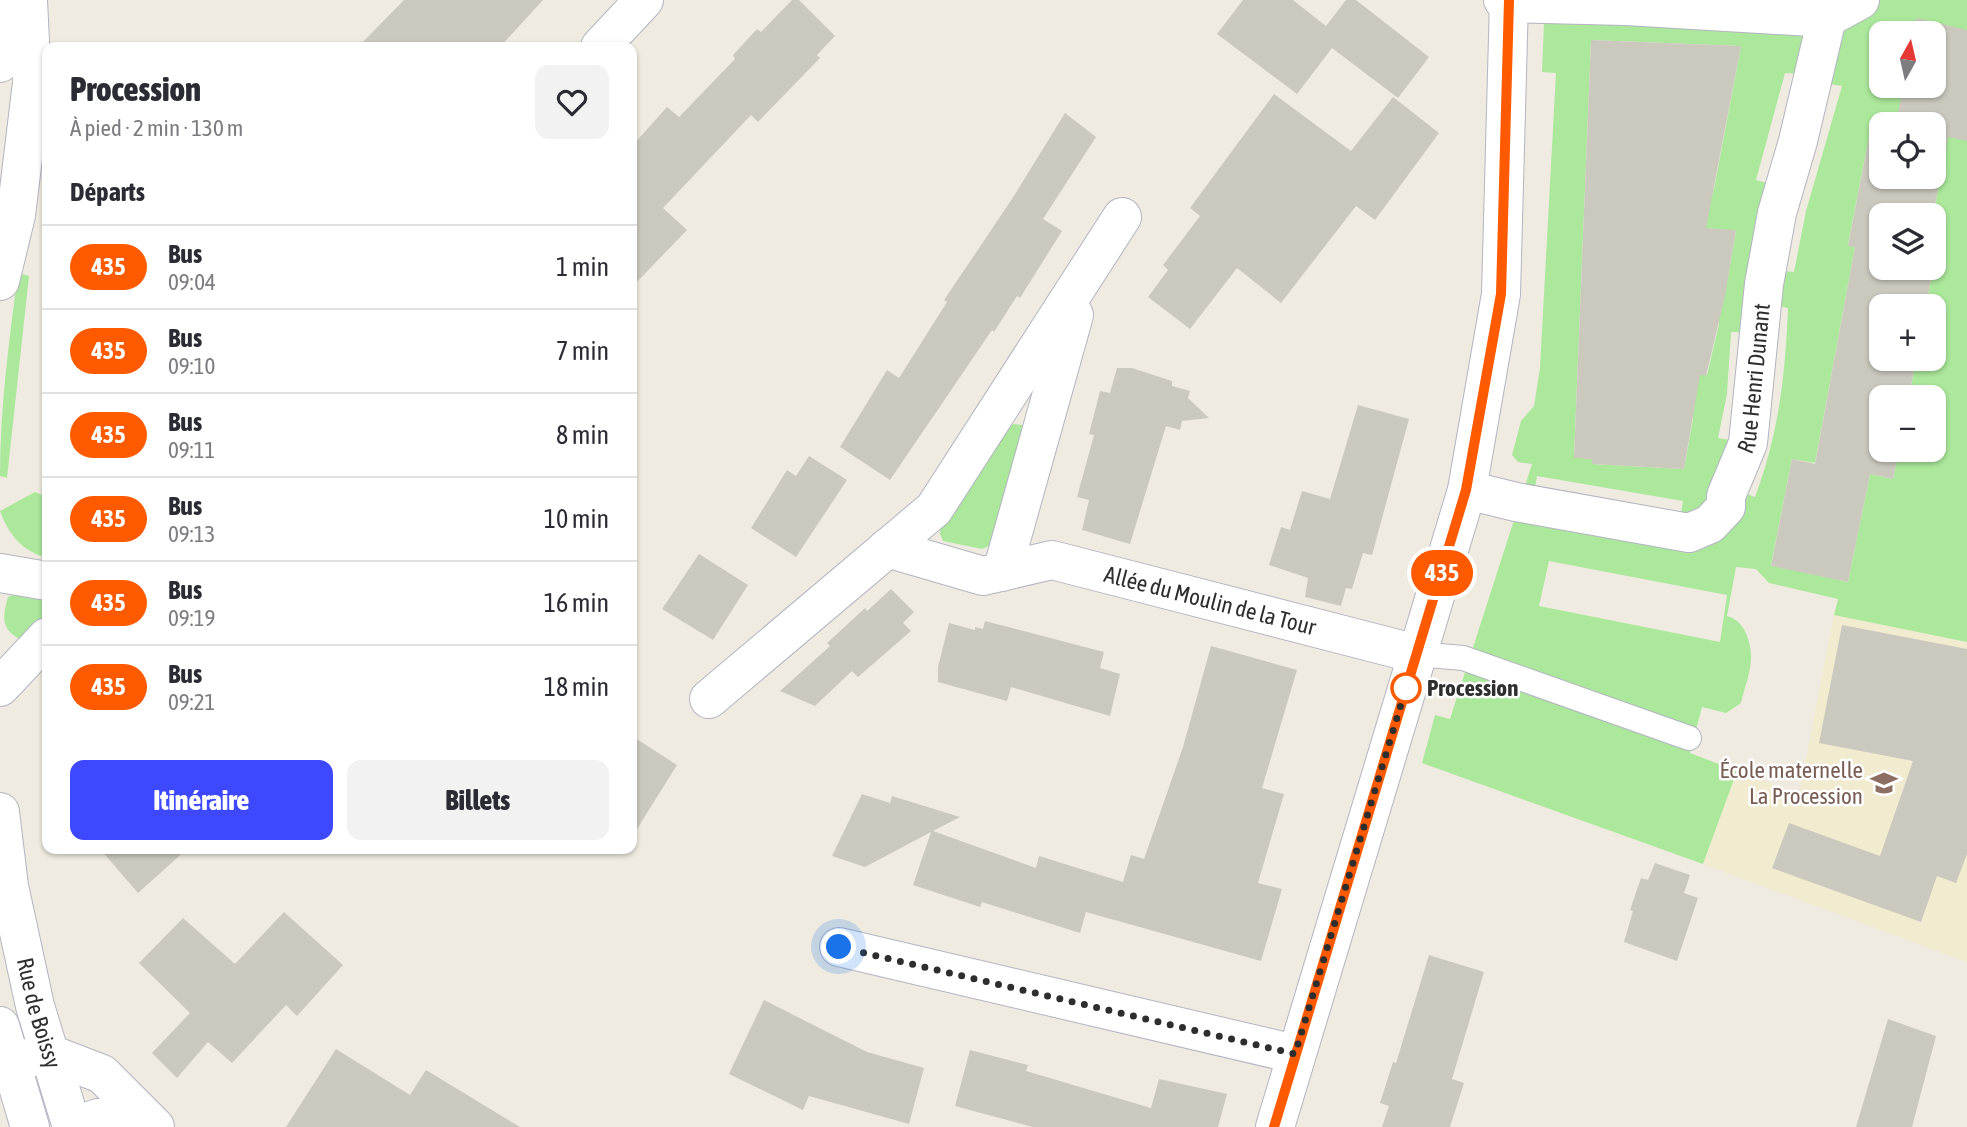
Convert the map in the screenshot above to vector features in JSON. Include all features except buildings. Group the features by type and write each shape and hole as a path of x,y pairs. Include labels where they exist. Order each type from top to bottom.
{"street":[{"path":"0,63 17,0"},
{"path":"0,281 16,215 32,83 28,0"},
{"path":"605,42 644,0"},
{"path":"1275,1127 1466,490 1501,294 1507,1 1626,3 1827,18 1860,0"},
{"name":"Rue Henri Dunant","path":"1466,490 1516,502 1689,533 1710,524 1726,507 1727,496 1748,443 1764,284 1777,213 1798,141 1827,18"},
{"path":"709,699 934,509 1122,217"},
{"path":"1002,572 1084,277"},
{"name":"Allée du Moulin de la Tour","path":"887,548 983,576 1052,561 1417,654"},
{"path":"0,573 42,580"},
{"path":"0,687 42,642"},
{"name":"Rue de Boissy","path":"0,812 9,886 35,1006 73,1127"},
{"path":"839,947 1295,1054"},
{"path":"5,1044 50,1054 102,1074 152,1125"},
{"name":"Rue de Boissy","path":"5,1044 30,1127"},
{"path":"73,1127 98,1118 152,1125"}],"lane":[{"path":"1417,654 1463,658 1689,738"}],"shaded area":[{"name":"École maternelle La Procession","path":"1834,615 1967,642 1967,962 1703,864 1737,771 1799,794"}],"green space":[{"path":"1545,0 1967,0 1967,642 1834,615 1838,599 1769,583 1756,569 1736,567 1727,616 1738,622 1748,638 1751,657 1749,674 1741,703 1726,713 1702,707 1690,753 1737,771 1703,864 1422,763 1435,715 1450,719 1532,464 1518,462 1512,455 1521,421 1534,406 1540,368 1556,73 1542,72","holes":["1591,40 1741,46 1714,189 1696,227 1736,231 1727,283 1696,283 1719,324 1707,375 1686,374 1686,414 1693,419 1684,469 1592,464 1592,459 1574,457","1785,73 1814,75 1813,81 1842,86 1806,211 1794,272 1768,269 1785,188 1756,180","1764,303 1788,308 1785,358 1775,427 1755,497 1730,488 1748,443 1718,438 1727,394 1731,332 1760,333","1537,476 1683,501 1678,530 1532,504","1549,561 1727,595 1720,642 1539,606"]},
{"path":"18,273 29,276 7,478 0,476 2,425"},
{"path":"1022,425 1026,434 989,546 982,549 943,541 940,534 941,522 1008,426"},
{"path":"35,492 42,495 42,556 18,541 0,511"},
{"path":"23,591 42,594 42,626 22,640 10,632 5,623 8,597"}],"bus line":[{"name":"435","path":"1274,1127 1466,490 1501,294 1509,0"}],"place":[{"name":"Procession","path":"1406,688"},
{"name":"École maternelle La Procession","path":"1884,783"}],"route":[{"path":"839,947 1295,1054 1406,688"}]}
